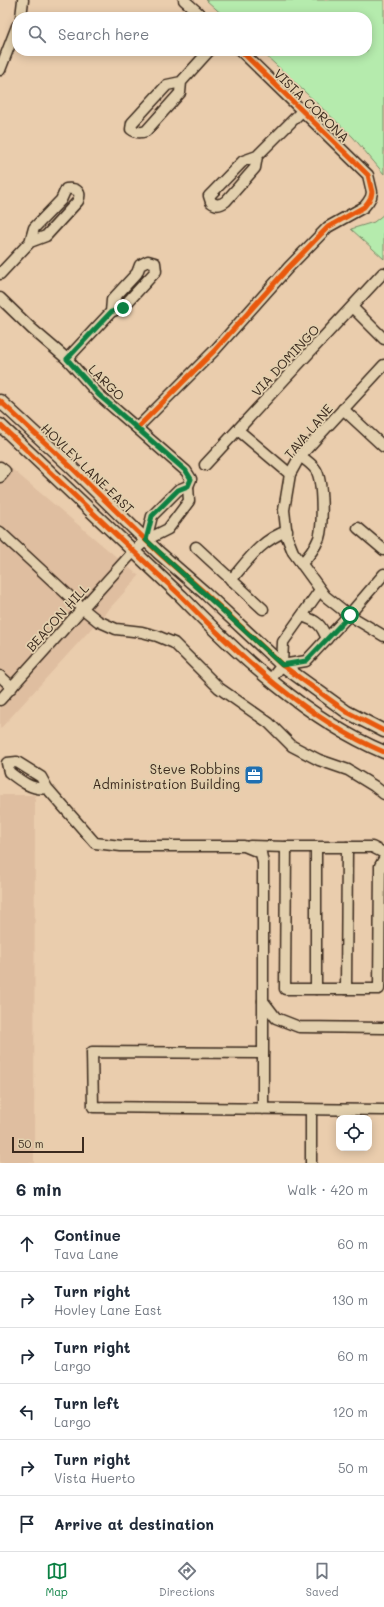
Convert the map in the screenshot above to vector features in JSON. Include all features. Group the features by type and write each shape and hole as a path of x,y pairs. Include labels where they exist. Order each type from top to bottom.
{"main road":[{"name":"HOVLEY LANE EAST","path":"0,400 146,540 282,665 347,712 384,731"},
{"path":"0,425 209,624 271,679 319,718 384,752"}],"street":[{"path":"23,0 23,12"},
{"path":"184,0 198,12"},
{"path":"0,70 12,39"},
{"path":"181,82 180,93 146,131 138,132 132,129 132,123 168,86 181,82 204,56"},
{"name":"VISTA CORONA","path":"137,428 215,350 288,268 328,227 364,207 371,197 371,186 368,175 246,56"},
{"path":"257,156 255,168 226,201 220,205 216,205 211,202 210,196 213,192 243,161 257,156 303,110"},
{"path":"0,274 30,242 46,236 78,201 80,195 78,190 66,190 61,200 34,228 30,242"},
{"path":"67,359 111,312 123,308 150,280 156,271 155,263 148,261 140,266 137,273 112,300 111,312"},
{"name":"VIA DOMINGO","path":"205,465 383,273"},
{"name":"LARGO","path":"0,298 32,329 67,359 99,395 186,471 191,479 188,486 189,501 168,529 146,540 134,551"},
{"path":"352,306 384,339"},
{"name":"TAVA LANE","path":"384,365 300,456 290,474 285,494 284,510 287,531 293,552 320,590 325,596 350,615 384,636"},
{"path":"343,409 384,447"},
{"path":"238,430 290,474"},
{"path":"300,456 313,465 318,472 322,486 320,536 312,551 301,564"},
{"path":"0,466 5,471 0,477"},
{"path":"146,540 152,516 178,490 188,486"},
{"path":"358,528 384,550"},
{"path":"231,580 259,547 275,536 287,531"},
{"path":"0,532 98,621 116,629 142,632 174,643 219,688 269,723 292,746 319,760 348,770 384,794"},
{"path":"196,547 263,609"},
{"name":"BEACON HILL","path":"0,700 134,551"},
{"path":"282,665 306,661 350,615 384,574"},
{"path":"271,679 282,665 283,642 320,590"},
{"path":"302,616 314,619 320,624 327,639"},
{"path":"0,676 12,687"},
{"path":"47,788 40,789 20,781 9,772 4,761 17,762 41,777 47,788 95,843 121,846 347,847 372,848 384,853"},
{"path":"244,846 261,853 263,863 263,1109"},
{"path":"286,846 285,989 379,990 380,866 384,859"},
{"path":"316,847 316,989"},
{"path":"346,989 347,847"},
{"path":"263,1001 276,1018 299,1028 384,1028"},
{"path":"263,1053 92,1052 93,1107 384,1110"},
{"path":"311,1110 311,1163"}],"shaded area":[{"path":"0,459 139,576 0,729"},
{"path":"0,795 35,795 34,1163 0,1163"}],"green space":[{"path":"206,0 384,0 384,174 353,137 266,56 372,56 372,12 219,12"},
{"path":"384,214 384,259 351,229 374,222"}],"cycle path":[{"path":"137,428 215,350 288,268 328,227 364,207 371,197 372,192 368,175 246,56"},
{"path":"0,401 69,465 158,552 205,593 282,665 347,712 384,731"},
{"path":"0,425 250,663 301,704 328,722 356,739 384,752"}],"place":[{"name":"Steve Robbins Administration Building","path":"254,775"}],"route":[{"path":"123,308 111,312 67,359 99,395 186,471 191,479 188,486 178,490 152,516 146,540 282,665 306,661 350,615"}]}
